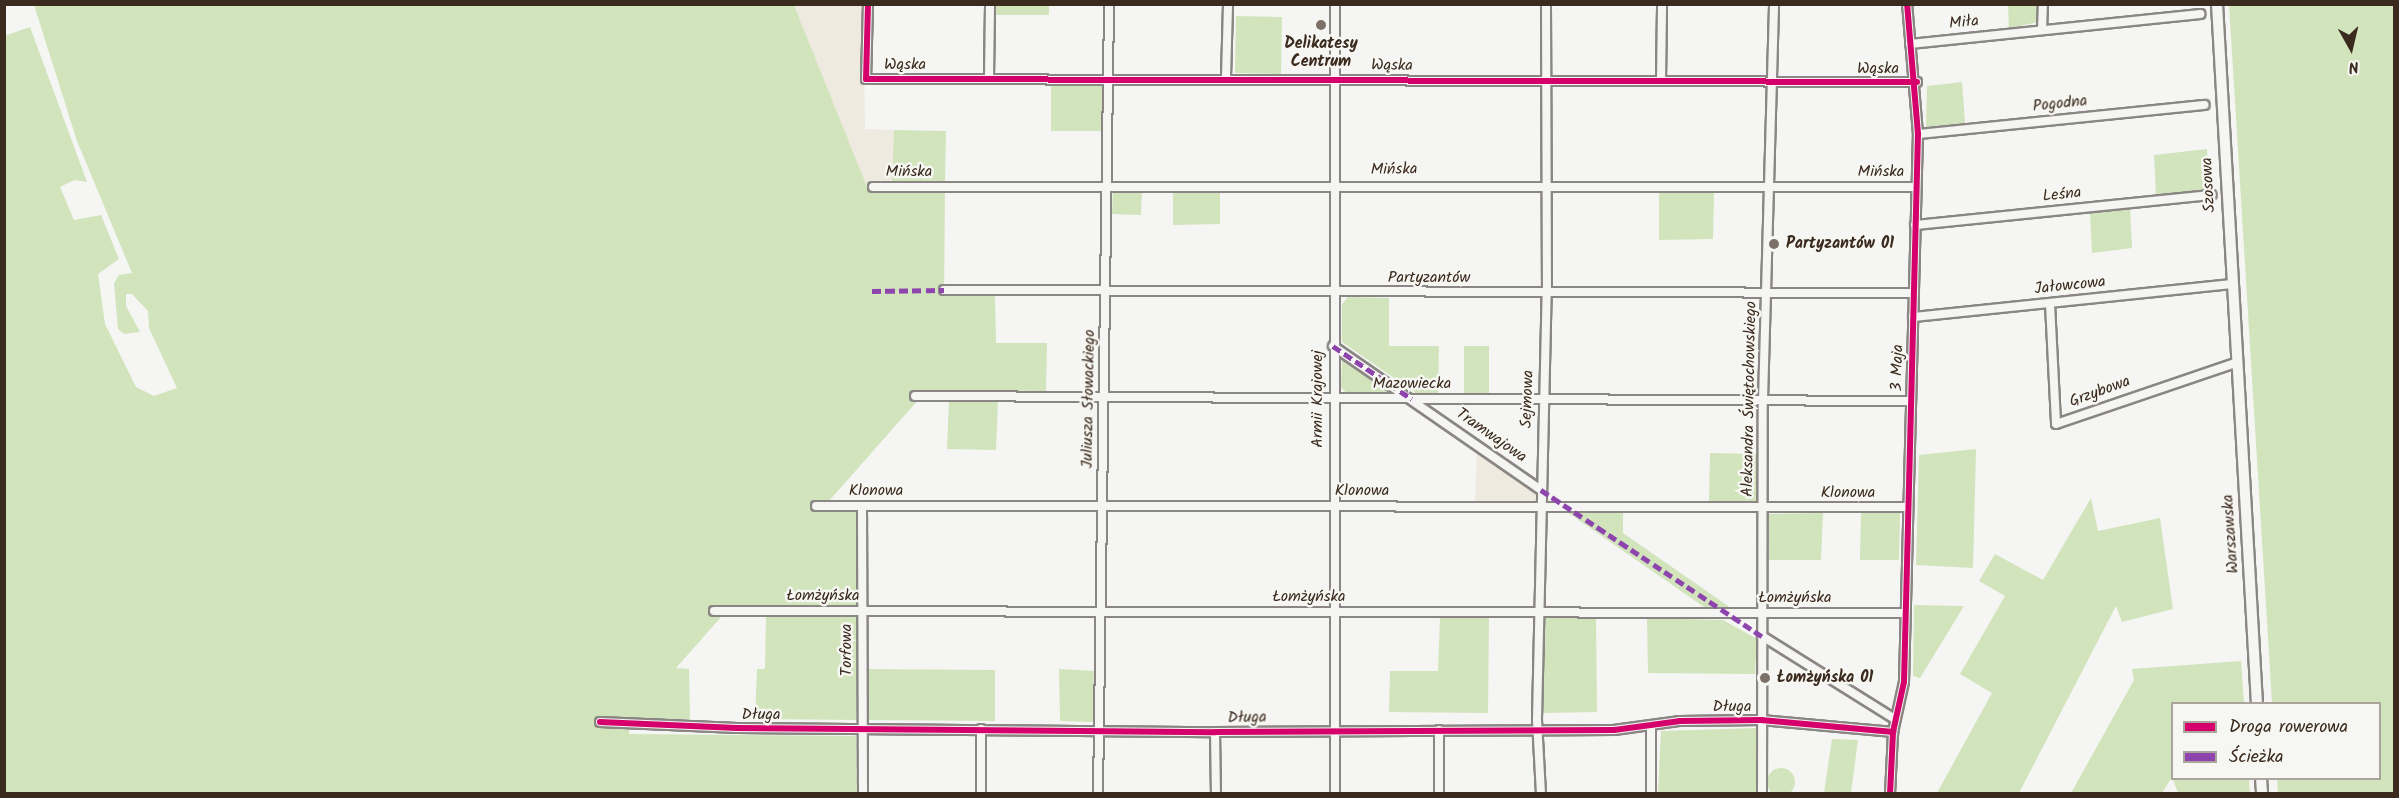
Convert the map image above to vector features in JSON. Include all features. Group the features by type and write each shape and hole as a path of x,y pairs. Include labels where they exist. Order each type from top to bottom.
{"main road":[{"name":"Szosowa","path":"2217,4 2235,363"},
{"name":"Warszawska","path":"2235,363 2257,702"}],"street":[{"name":"Wąska","path":"868,4 866,79 1226,77 1917,82"},
{"path":"989,78 990,4"},
{"name":"Juliusza Słowackiego","path":"1098,794 1096,730 1106,291 1109,4"},
{"path":"1226,77 1228,4"},
{"name":"Armii Krajowej","path":"1335,4 1333,186 1335,794"},
{"name":"Sejmowa","path":"1541,794 1542,398 1547,293 1546,4"},
{"path":"1661,80 1662,4"},
{"name":"Aleksandra Świętochowskiego","path":"1762,794 1763,400 1774,4"},
{"name":"3 Maja","path":"1890,794 1893,732 1903,694 1918,134 1917,82 1910,44 1907,4"},
{"path":"2043,4 2043,30"},
{"name":"Miła","path":"1910,44 2200,14"},
{"name":"Pogodna","path":"1918,134 2205,105"},
{"name":"Mińska","path":"873,187 1545,184 1916,187"},
{"name":"Leśna","path":"1915,225 2211,195"},
{"name":"Jałowcowa","path":"1913,317 2230,284"},
{"name":"Partyzantów","path":"944,290 1914,293"},
{"name":"Grzybowa","path":"2050,303 2056,424 2235,363"},
{"name":"Tramwajowa","path":"1334,346 1541,490"},
{"name":"Mazowiecka","path":"915,396 1104,399 1542,398 1910,401"},
{"name":"Klonowa","path":"816,506 1908,507"},
{"name":"Torfowa","path":"862,506 863,794"},
{"name":"Łomżyńska","path":"714,611 1905,613"},
{"path":"1762,636 1895,719"},
{"name":"Długa","path":"600,722 862,729 1215,732 1541,730 1761,720 1893,732"},
{"path":"1651,725 1651,794"},
{"path":"981,729 981,794"},
{"path":"1439,730 1439,794"},
{"path":"1215,732 1216,794"}],"shaded area":[{"path":"794,5 863,5 865,129 894,130 892,181 869,181 870,195"},
{"path":"1477,453 1538,491 1537,501 1475,501"}],"green space":[{"path":"2229,4 2394,5 2394,793 2278,793 2277,780 2381,780 2381,702 2272,702"},
{"path":"34,5 794,5 869,192 945,192 944,296 995,296 996,343 1047,343 1046,391 927,390 821,510 858,510 856,606 730,607 676,668 689,669 690,719 629,719 629,734 856,736 857,793 5,793 4,36 30,27 87,182 74,180 60,187 74,220 101,215 119,259 98,274 105,324 136,387 154,396 177,388 149,328 148,311 132,294 126,294 126,306 140,332 124,334 118,329 114,283 119,275 132,273 77,141"},
{"path":"995,5 1049,5 1049,15 994,15"},
{"path":"2008,5 2039,5 2039,22 2009,28"},
{"path":"1236,16 1282,17 1281,74 1235,73"},
{"path":"1962,82 1965,123 1926,127 1927,86"},
{"path":"1104,83 1103,131 1051,131 1051,84"},
{"path":"894,130 946,131 945,181 892,181"},
{"path":"2207,149 2209,189 2156,195 2154,155"},
{"path":"1113,190 1142,190 1141,215 1112,214"},
{"path":"1220,190 1220,224 1173,225 1173,191"},
{"path":"1659,192 1714,192 1713,239 1659,240"},
{"path":"2130,208 2132,248 2092,253 2090,213"},
{"path":"1348,297 1389,298 1389,346 1439,346 1438,394 1417,394 1342,342 1342,304"},
{"path":"1464,346 1489,346 1489,394 1464,394"},
{"path":"1342,360 1392,395 1347,394 1341,387"},
{"path":"949,401 998,401 996,450 947,449"},
{"path":"1976,449 1973,568 1916,565 1919,455"},
{"path":"1710,453 1760,454 1758,502 1709,502"},
{"path":"2091,498 2098,531 2160,518 2173,609 2122,622 2116,606 2019,793 1937,793 1992,693 1960,674 2005,596 1979,581 1995,554 2043,580"},
{"path":"1567,512 1623,513 1623,533 1731,608 1704,607"},
{"path":"1823,513 1821,560 1769,560 1769,514"},
{"path":"1861,513 1900,513 1899,560 1860,560"},
{"path":"1914,605 1964,606 1920,678 1913,676"},
{"path":"766,617 857,617 856,720 755,719 757,669 765,669"},
{"path":"1440,618 1489,618 1488,713 1389,712 1390,671 1438,671"},
{"path":"1544,618 1596,618 1597,712 1543,713"},
{"path":"1647,618 1723,620 1757,639 1755,674 1648,673"},
{"path":"2241,661 2244,702 2171,702 2171,779 2162,793 2071,793 2134,680 2132,669"},
{"path":"868,669 995,670 995,721 867,720"},
{"path":"1059,669 1094,671 1093,722 1060,721"},
{"path":"1757,728 1757,793 1658,793 1661,731"},
{"path":"1832,739 1858,740 1851,793 1824,793"},
{"path":"1781,768 1791,772 1795,782 1791,792 1781,796 1771,792 1767,782 1771,772"},
{"path":"2173,780 2249,780 2250,793 2178,793"}],"marked path":[{"path":"872,291 944,290"},
{"path":"1333,346 1412,399"},
{"path":"1541,490 1762,636"}],"cycle path":[{"path":"868,4 866,79 1917,82"},
{"path":"1890,794 1893,732 1904,682 1918,134 1907,4"},
{"path":"600,722 737,728 1215,732 1614,730 1680,721 1761,720 1893,732"}],"place":[{"name":"Delikatesy Centrum","path":"1321,25"},
{"name":"Partyzantów 01","path":"1774,244"},
{"name":"Łomżyńska 01","path":"1765,678"}]}
